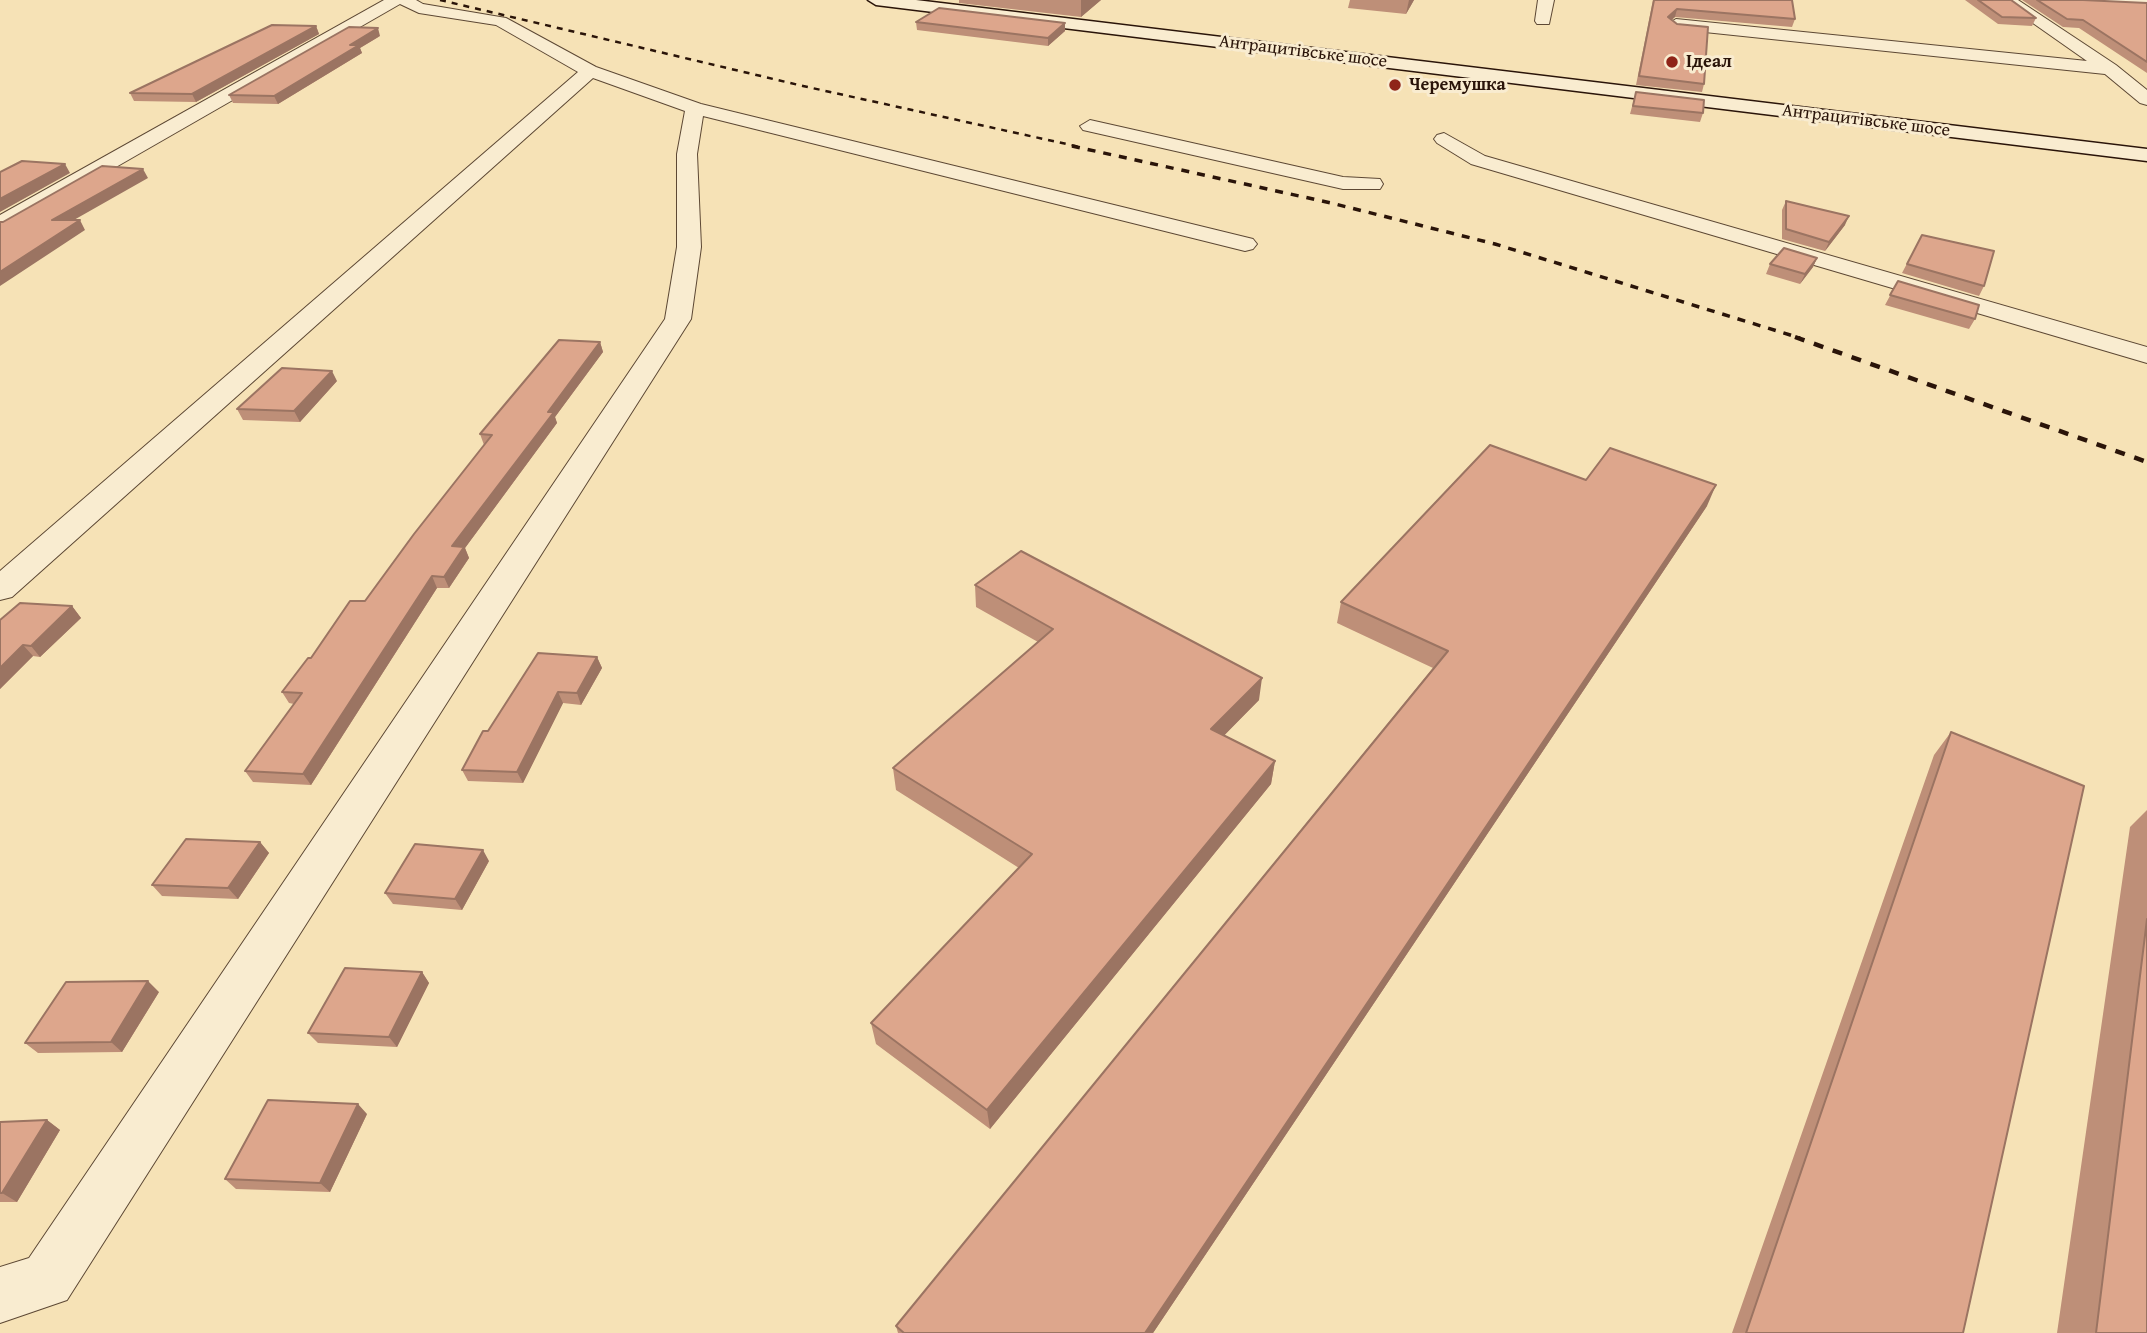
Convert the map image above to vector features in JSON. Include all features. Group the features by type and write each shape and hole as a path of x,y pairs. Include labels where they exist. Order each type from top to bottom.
{"main road":[{"name":"Антрацитівське шосе","path":"876,0 2147,155"}],"street":[{"path":"0,224 395,0"},
{"path":"404,0 419,8 500,21 590,71 695,108 1245,244"},
{"path":"1543,21 1546,0"},
{"path":"2008,0 2110,69 2147,99"},
{"path":"2080,0 2147,3"},
{"path":"1676,24 2110,69"},
{"path":"0,589 590,71"},
{"path":"0,1296 47,1280 678,319 689,247 687,154 695,108"},
{"path":"1090,126 1343,183 1372,184"},
{"path":"1444,139 1478,160 2147,355"}],"building":[{"path":"1654,0 1792,0 1795,19 1677,9 1668,17 1677,24 1708,27 1704,84 1639,76"},
{"path":"1978,0 2011,0 2036,18 2002,17"},
{"path":"2037,0 2147,3 2147,62 2083,20 2067,19"},
{"path":"939,8 1065,23 1048,38 916,22"},
{"path":"272,25 316,26 192,94 130,93"},
{"path":"349,27 378,28 350,45 359,45 274,96 229,95"},
{"path":"1636,92 1704,100 1703,113 1633,106"},
{"path":"22,161 65,164 0,199 0,172"},
{"path":"102,166 143,169 52,220 80,220 0,272 0,222"},
{"path":"1786,201 1849,216 1829,242 1786,229"},
{"path":"1922,235 1994,251 1984,286 1907,264"},
{"path":"1784,248 1817,258 1805,274 1770,264"},
{"path":"1898,281 1979,305 1975,319 1890,295"},
{"path":"559,340 600,342 548,412 554,412 452,546 464,547 444,577 432,576 303,774 245,771 302,693 282,692 308,658 311,658 350,601 365,601 492,435 480,434"},
{"path":"282,368 332,371 294,411 237,409"},
{"path":"1490,445 1586,480 1610,448 1716,485 1145,1333 904,1333 896,1326 1448,651 1341,602"},
{"path":"1021,551 1262,678 1211,729 1275,761 987,1110 871,1023 1032,854 893,768 1053,629 975,585"},
{"path":"20,603 72,606 31,646 23,645 0,668 0,620"},
{"path":"538,653 597,657 577,693 558,692 517,772 462,770 483,731 488,731"},
{"path":"1951,732 2084,786 1963,1333 1746,1333"},
{"path":"186,839 260,842 228,888 152,885"},
{"path":"415,844 483,850 455,899 385,893"},
{"path":"2147,919 2147,1333 2096,1333"},
{"path":"345,968 422,972 389,1037 308,1033"},
{"path":"148,981 111,1042 25,1043 66,982"},
{"path":"268,1100 358,1104 320,1183 225,1179"},
{"path":"47,1120 2,1193 0,1193 0,1122"}],"railway":[{"path":"440,0 803,86 1080,147"},
{"path":"1072,146 1331,203 1495,244 1800,338"},
{"path":"1795,337 2147,462"}],"place":[{"name":"Ідеал","path":"1672,62"},
{"name":"Черемушка","path":"1395,85"}]}
